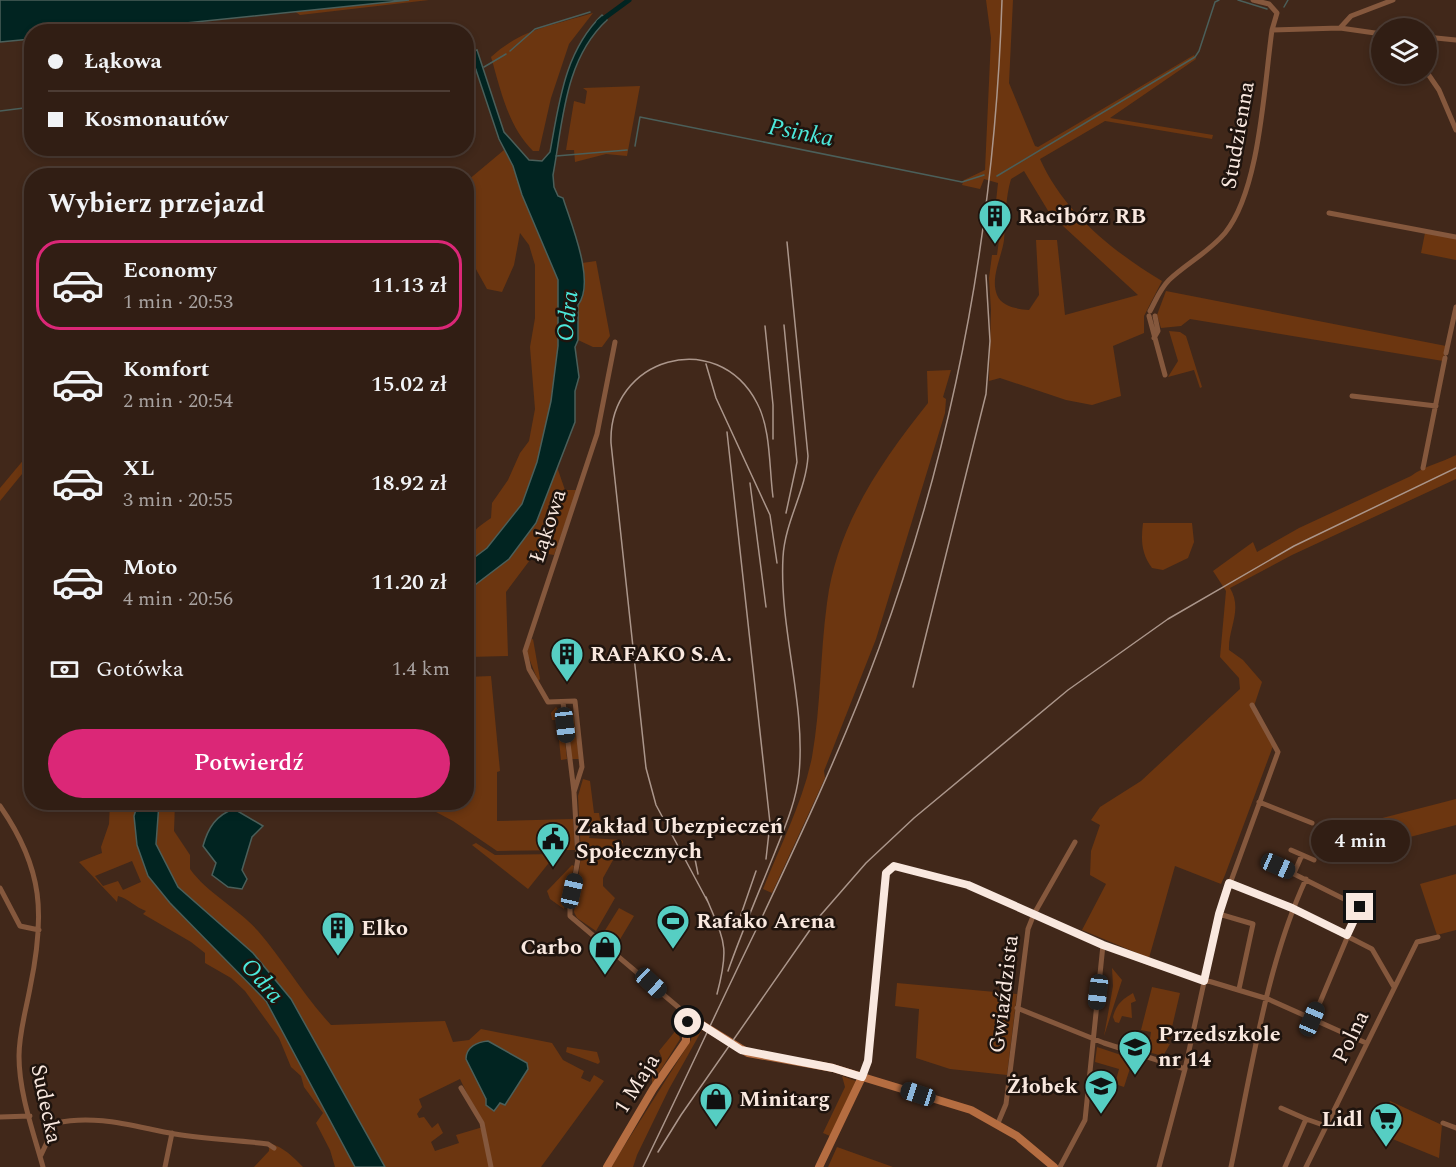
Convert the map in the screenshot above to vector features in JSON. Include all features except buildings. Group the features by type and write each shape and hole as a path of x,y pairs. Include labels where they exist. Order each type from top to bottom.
{"street":[{"name":"Studzienna","path":"1165,375 1154,338 1158,331 1152,313 1155,302 1171,279 1226,232 1244,200 1253,167 1272,30 1277,13 1269,4 1253,0"},
{"path":"1340,28 1351,16 1393,0"},
{"path":"1272,30 1340,28 1371,32"},
{"path":"1437,38 1456,40"},
{"path":"1434,84 1456,130"},
{"path":"1329,213 1456,237"},
{"path":"1423,468 1456,307"},
{"name":"Łąkowa","path":"574,792 582,767 575,701 548,702 529,669 525,651 597,434 615,342"},
{"path":"1448,344 1456,345"},
{"path":"1352,396 1436,406"},
{"name":"Łąkowa","path":"562,702 574,792 578,859 570,903 570,916 691,1018 741,1050 833,1068 971,1110 998,1123 1054,1167"},
{"path":"1159,1167 1185,1069 1219,914 1278,752 1252,705"},
{"path":"571,772 582,767"},
{"path":"571,772 579,775"},
{"path":"1259,802 1312,823"},
{"name":"Sudecka","path":"0,806 25,849 35,877 40,903 39,930 20,1040 20,1075 43,1167"},
{"name":"Gwiaździsta","path":"998,1123 1006,1104 1028,929 1034,914 1075,842"},
{"path":"1291,850 1314,860"},
{"path":"1294,873 1302,855"},
{"path":"1278,866 1359,905 1359,912 1312,1019"},
{"path":"819,1167 868,1061 884,890 889,867 902,867 968,885 1103,945 1204,981 1268,999 1366,1043"},
{"path":"1231,1167 1268,999 1292,908 1306,879"},
{"path":"1229,883 1292,908 1347,935 1375,952 1388,980 1394,987"},
{"path":"0,888 20,926 39,930"},
{"path":"1219,914 1253,924 1239,989"},
{"name":"Polna","path":"1306,1167 1417,942 1438,937"},
{"path":"1060,1167 1085,1120 1103,945"},
{"path":"1017,1008 1092,1038 1185,1069"},
{"name":"1 Maja","path":"607,1167 653,1089 686,1041 686,1024 691,1018"},
{"path":"461,1088 482,1123 491,1167"},
{"path":"1281,1108 1326,1126"},
{"path":"0,1117 30,1116"},
{"path":"1285,1167 1306,1119"},
{"path":"40,1157 56,1124 67,1121 108,1120 172,1133 268,1144 274,1148"},
{"path":"1443,1123 1456,1128"},
{"path":"165,1167 172,1133"}],"shaded area":[{"path":"278,0 429,0 300,15"},
{"path":"986,0 1013,0 1009,83 1035,146 1038,147 1194,55 1196,59 1110,118 1213,135 1212,139 1105,121 1040,159 1050,179 1076,214 1109,244 1162,281 1144,316 1144,333 1113,346 1121,396 1092,405 1066,400 1000,378 989,381 991,310 989,278 992,255 997,255 999,240 992,238 998,183 984,179 980,189 962,185 964,180 985,170 991,38","holes":["1024,171 1050,214 1138,295 1065,315 1057,240 1036,240 1039,295 1029,310 1006,305 999,299 995,281 1004,240 1011,179"]},
{"path":"593,13 569,44 551,98 539,151 533,151 517,131 511,119 491,57 526,34"},
{"path":"640,86 627,156 606,154 575,162 574,150 566,150 574,101 585,104 587,91 583,88"},
{"path":"504,150 513,166 522,195 558,281 558,346 551,401 537,462 522,504 487,548 474,558 474,532 491,518 492,503 508,480 520,453 529,441 535,409 530,347 535,318 535,265 529,245 520,233 514,265 502,292 487,289 474,266 474,175"},
{"path":"1425,233 1456,239 1456,260 1421,253"},
{"path":"596,261 610,336 602,347 593,347 578,340 578,305 585,285 582,263"},
{"path":"1166,291 1446,346 1443,361 1190,319 1181,326 1161,328 1157,315"},
{"path":"1169,331 1180,332 1186,336 1202,387 1200,388 1194,370 1168,377 1178,361"},
{"path":"951,370 943,397 946,399 945,413 876,639 824,771 825,778 772,893 763,889 797,807 812,757 827,603 840,547 851,521 878,472 928,403 927,371"},
{"path":"1456,455 1456,479 1292,555 1230,588 1234,596 1235,611 1229,650 1243,660 1262,682 1254,706 1273,746 1225,875 1221,884 1175,866 1149,958 1082,930 1106,884 1090,875 1091,851 1100,825 1091,820 1100,807 1141,781 1240,689 1239,678 1220,657 1226,591 1213,571 1253,542 1257,552 1299,528"},
{"path":"24,459 24,472 0,501 0,488"},
{"path":"557,467 565,490 577,490 554,555 536,552 506,592 508,656 474,657 474,585 509,559 536,523"},
{"path":"1143,523 1192,523 1194,542 1188,558 1163,570 1152,568 1143,546"},
{"path":"533,639 540,679 538,681 527,653 530,640"},
{"path":"491,676 500,771 497,772 497,821 573,819 575,850 497,851 453,821 432,810 474,810 474,677"},
{"path":"556,707 562,714 567,759 561,760 557,720 552,720 551,713"},
{"path":"574,713 579,759 571,759 566,714"},
{"path":"583,779 590,781 594,813 599,813 602,832 591,832 589,838 622,840 623,842 603,878 603,886 615,898 596,931 577,918 574,912 581,856 578,796"},
{"path":"1456,799 1456,825 1337,856 1328,832"},
{"path":"110,810 136,810 134,817 137,845 148,876 170,903 266,1001 355,1167 335,1167 330,1150 316,1123 323,1113 304,1087 301,1076 291,1067 279,1038 245,991 231,978 205,963 205,953 191,942 143,914 146,911 125,899 118,896 117,902 79,862 102,853 101,847 109,824","holes":["132,861 141,882 123,890 118,881 103,886 95,876"]},
{"path":"158,810 175,810 174,831 190,855 190,869 205,886 258,931 331,1025 445,1021 453,1042 469,1040 481,1029 552,1043 563,1060 584,1071 581,1078 590,1082 594,1075 604,1081 541,1167 385,1167 291,999 253,953 178,887 156,844","holes":["460,1079 483,1127 456,1135 459,1143 435,1151 431,1142 443,1133 438,1123 432,1128 424,1117 419,1118 417,1114 422,1107 419,1099"]},
{"path":"476,843 495,855 556,854 528,889 472,845"},
{"path":"572,865 574,866 564,909 550,899 547,891"},
{"path":"1456,874 1456,930 1437,935 1420,884"},
{"path":"619,908 634,916 619,941 604,932"},
{"path":"1112,968 1122,980 1104,1036 1113,986"},
{"path":"897,983 1017,994 1007,1075 950,1069 916,1058 919,1009 895,1006"},
{"path":"1152,987 1180,993 1168,1044 1170,1044 1163,1056 1148,1052 1151,1032 1141,1030"},
{"path":"1133,993 1136,1001 1131,1003 1132,1018 1122,1016 1119,1023 1115,1022 1113,1017 1118,1005"},
{"path":"693,1023 702,1030 669,1089 633,1167 611,1167 691,1040"},
{"path":"677,1029 680,1039 652,1084 652,1062 658,1063 662,1058 659,1051"},
{"path":"567,1047 597,1052 600,1062 598,1064 566,1052"},
{"path":"1097,1047 1133,1059 1124,1087 1115,1084 1119,1069 1095,1062"},
{"path":"842,1076 856,1081 830,1136 823,1133 845,1087"},
{"path":"1390,1101 1442,1125 1439,1158 1373,1131"},
{"path":"269,1143 284,1150 303,1167 254,1167 269,1151"},
{"path":"837,1147 893,1167 828,1167"}],"water":[{"path":"0,0 409,0 176,24 24,24 24,40 0,42"},
{"name":"Odra","path":"602,15 607,20 593,36 574,73 563,113 553,175 554,187 558,196 563,198 576,237 583,268 583,295 578,305 578,340 575,347 579,377 575,391 575,422 536,523 509,559 474,586 474,558 487,548 522,504 537,462 551,401 558,346 558,280 522,195 513,166 499,139 474,64 474,51 477,50 504,132 529,160 542,161 550,152 560,97 571,62 589,30"},
{"name":"Odra","path":"136,810 158,810 156,844 178,887 253,953 291,999 385,1167 355,1167 266,1001 170,903 148,876 137,845 134,816"},
{"path":"236,810 263,826 252,837 242,870 247,879 242,889 228,887 212,875 216,863 203,846 207,833 214,823 228,812"},
{"path":"488,1041 527,1063 528,1069 505,1105 500,1103 494,1111 486,1105 486,1099 466,1059 468,1051 473,1046"}],"waterway":[{"path":"599,22 629,0"},
{"name":"Psinka","path":"997,176 1195,57 1215,2 1219,0"},
{"name":"Psinka","path":"1238,0 1267,9"},
{"name":"Psinka","path":"1284,7 1288,0"},
{"path":"510,51 535,29 590,12"},
{"path":"484,67 506,54"},
{"path":"0,111 24,108"},
{"name":"Psinka","path":"635,146 640,117 962,182 984,175"},
{"name":"Psinka","path":"556,156 627,150"}],"railway":[{"path":"643,1167 820,792 865,685 906,570 949,410 980,248 991,165 1002,0"},
{"path":"728,971 786,824 799,774 799,721 785,611 783,557 787,531 804,481 808,456 787,242"},
{"path":"913,687 986,394 990,341 986,275"},
{"path":"784,325 797,462 786,513"},
{"path":"765,326 773,405 773,439"},
{"path":"709,904 656,805 646,768 611,443 615,414 627,390 645,373 668,362 692,359 717,365 739,379 762,413 769,449 773,497"},
{"path":"706,364 716,398 770,515 777,563"},
{"path":"727,432 770,823 766,859"},
{"path":"658,1152 681,1115 819,917 866,863 914,818 1068,690 1168,619 1294,546 1456,468"},
{"path":"750,483 766,607"},
{"path":"693,849 698,874"},
{"path":"736,929 756,871"},
{"path":"706,897 723,944 723,964 717,994"}],"place":[{"name":"Racibórz RB","path":"995,245"},
{"name":"RAFAKO S.A.","path":"567,683"},
{"name":"Zakład Ubezpieczeń Społecznych","path":"553,868"},
{"name":"Rafako Arena","path":"673,950"},
{"name":"Elko","path":"338,957"},
{"name":"Carbo","path":"605,976"},
{"name":"Przedszkole nr 14","path":"1135,1076"},
{"name":"Żłobek","path":"1101,1115"},
{"name":"Minitarg","path":"716,1128"},
{"name":"Lidl","path":"1386,1148"}],"route":[{"path":"688,1022 691,1018 748,1053 833,1068 862,1077 868,1061 886,873 889,867 894,866 968,885 1103,945 1204,981 1219,914 1229,883 1292,908 1347,935 1360,907"}]}
